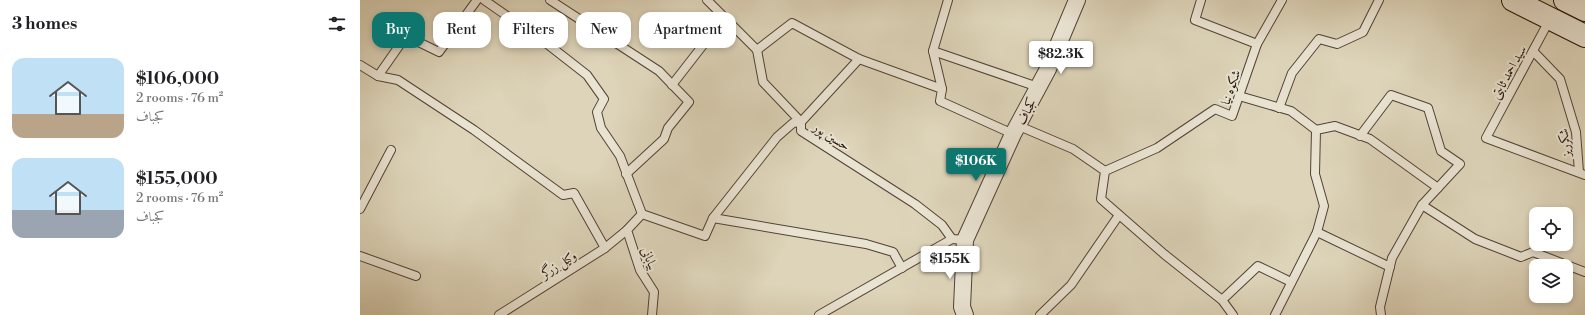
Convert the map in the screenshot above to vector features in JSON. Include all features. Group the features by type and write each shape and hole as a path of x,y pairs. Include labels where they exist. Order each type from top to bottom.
{"main road":[{"path":"1513,0 1585,36"}],"street":[{"name":"کجباف","path":"965,315 962,307 959,240 1048,69 1077,0"}],"lane":[{"path":"378,76 406,36 439,52 477,0"},
{"path":"484,0 546,43 587,75 604,99 597,112 601,128 620,156 642,214 705,236 713,218 777,137 793,123 801,122 859,59"},
{"path":"550,0 659,71 689,102 668,128 664,139 626,174"},
{"path":"707,0 718,12"},
{"path":"948,0 932,51 942,89 940,101 1016,130 1073,149 1105,171 1101,199 1164,254 1222,300 1233,315"},
{"path":"1201,0 1195,20 1257,44"},
{"name":"شکوه نیا","path":"1105,171 1157,148 1215,109 1232,116 1257,44 1282,0"},
{"path":"1279,108 1292,73 1319,39 1337,44 1363,32 1379,0"},
{"name":"سید احمد ثابتی","path":"1486,138 1550,19"},
{"path":"736,30 757,50 792,23 859,59 942,89"},
{"path":"672,85 701,48"},
{"name":"حسین پور","path":"757,50 763,82 801,122 801,131 915,204 959,240"},
{"path":"932,51 1038,87"},
{"name":"شکرریز","path":"1486,138 1582,173 1576,132 1560,79 1533,51"},
{"path":"360,65 378,76 398,80 474,130 563,195 574,193 605,248"},
{"path":"1360,136 1391,95 1428,108 1440,151 1460,164 1422,205 1392,258 1380,307 1381,315"},
{"path":"1239,96 1291,111 1316,130 1335,126 1370,139 1438,188"},
{"path":"1275,315 1317,232 1324,206 1315,174 1316,130"},
{"path":"360,209 390,150"},
{"path":"1422,205 1475,240 1521,256 1533,252 1585,272"},
{"path":"627,230 642,214"},
{"path":"1040,315 1071,285 1119,215"},
{"path":"713,218 866,244 893,252 902,268"},
{"name":"وکیل زرگر","path":"499,315 605,248 627,230"},
{"name":"بیابانی","path":"627,230 640,270 654,292 652,315"},
{"path":"1317,232 1390,267"},
{"path":"819,315 902,268 959,240"},
{"path":"360,256 416,276"},
{"path":"1222,300 1258,266 1291,282"}]}
